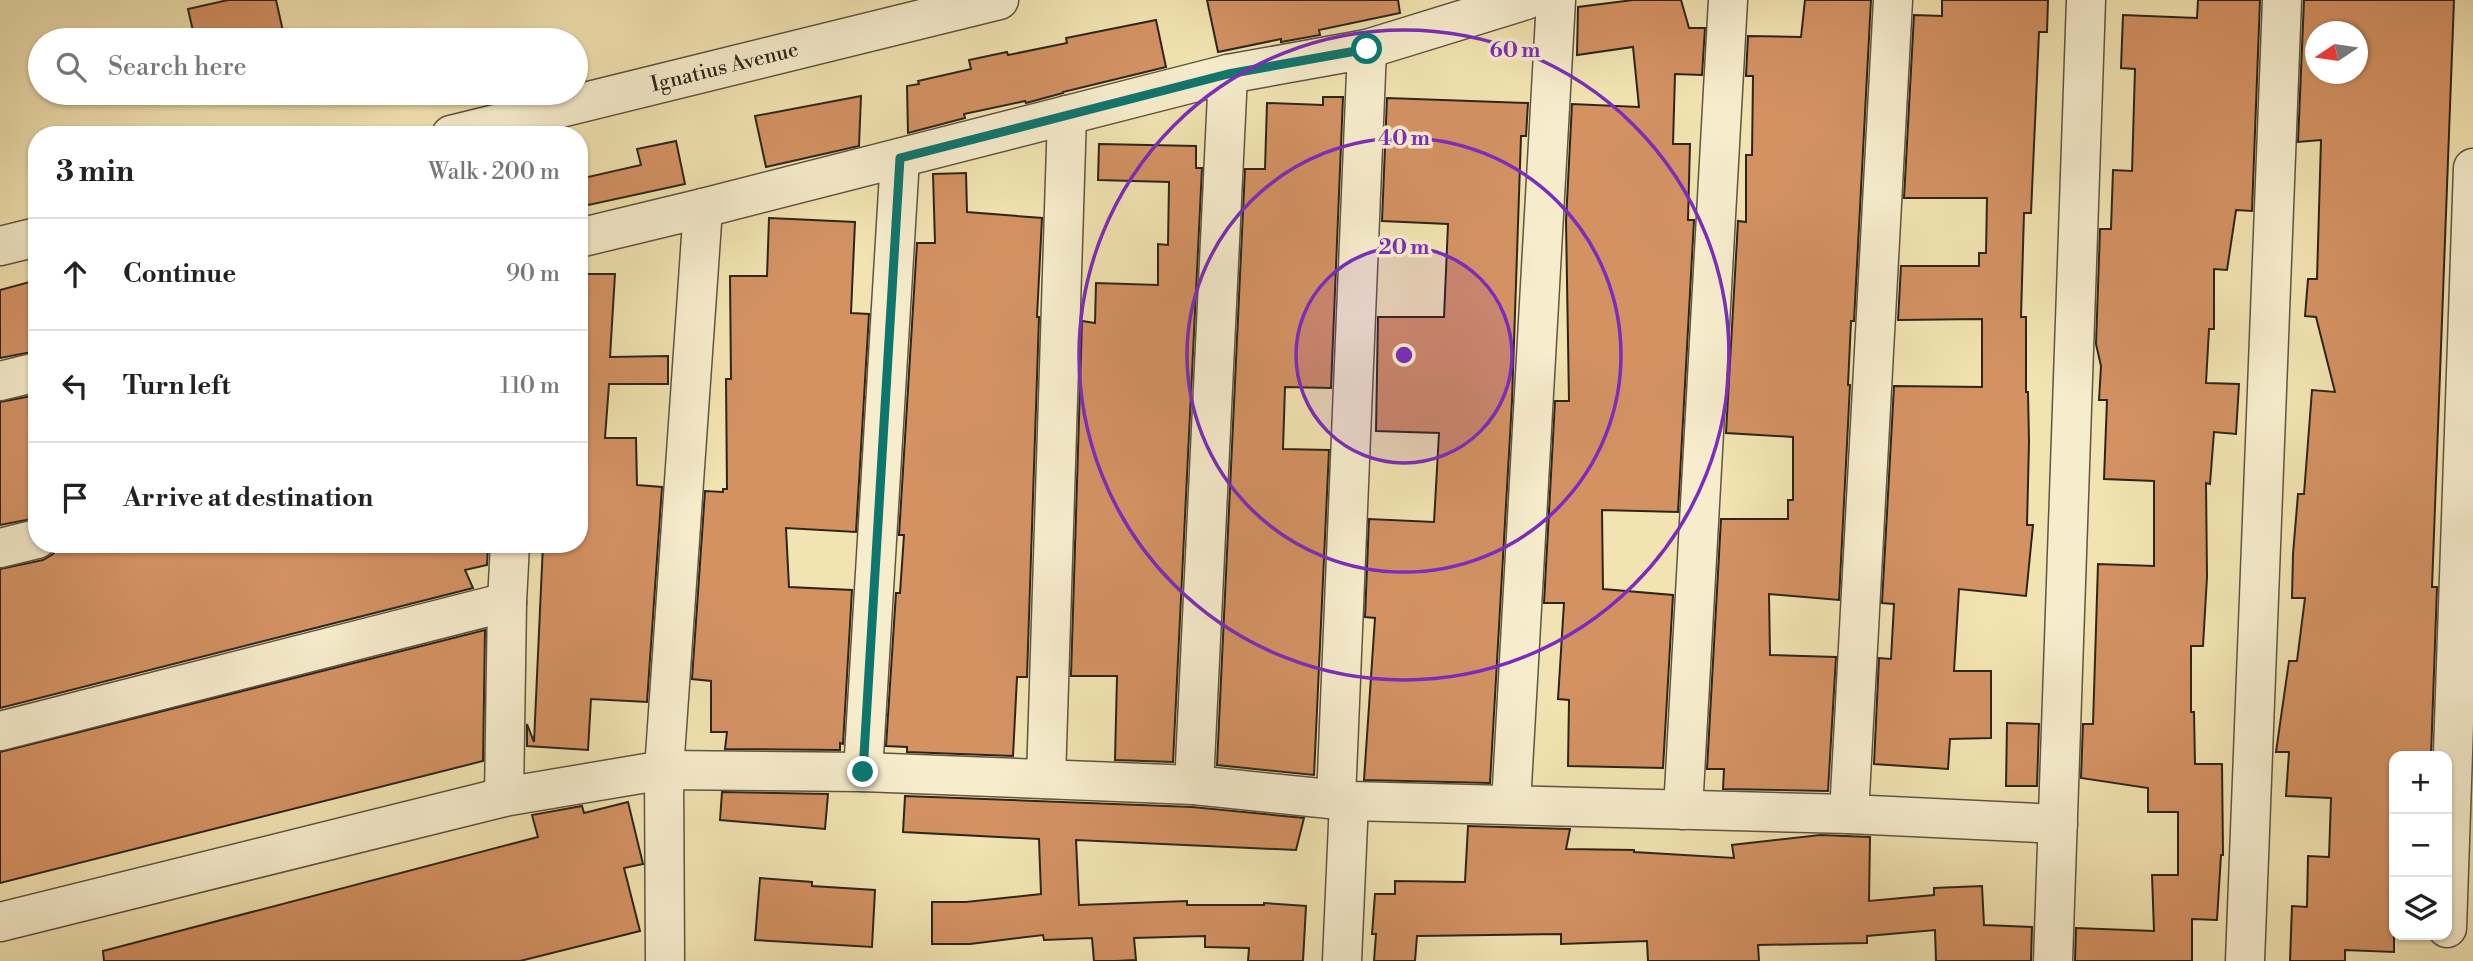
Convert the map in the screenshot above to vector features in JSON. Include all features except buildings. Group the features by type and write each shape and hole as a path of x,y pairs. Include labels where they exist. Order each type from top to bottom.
{"street":[{"name":"Ignatius Avenue","path":"588,101 999,0"},
{"path":"588,236 1228,74 1367,49 1526,0"},
{"path":"1511,804 1556,0"},
{"path":"1683,810 1728,0"},
{"path":"1849,814 1893,0"},
{"path":"2053,961 2086,0"},
{"path":"2245,961 2282,0"},
{"path":"1342,961 1343,800 1367,49"},
{"path":"1194,785 1228,74"},
{"name":"Ignatius Avenue","path":"488,126 573,105"},
{"path":"1046,779 1067,116"},
{"path":"863,772 900,158"},
{"path":"2449,877 2473,168"},
{"path":"665,961 664,770 703,208"},
{"path":"0,246 28,239"},
{"path":"0,381 28,374"},
{"path":"0,548 28,541"},
{"path":"504,797 510,553"},
{"path":"0,731 507,602"},
{"path":"0,922 504,797 664,770 863,772 1046,779 1194,785 1343,800 1849,814 2058,824"},
{"path":"2446,940 2446,961"}],"route":[{"path":"863,772 900,158 1228,74 1367,49"}]}
